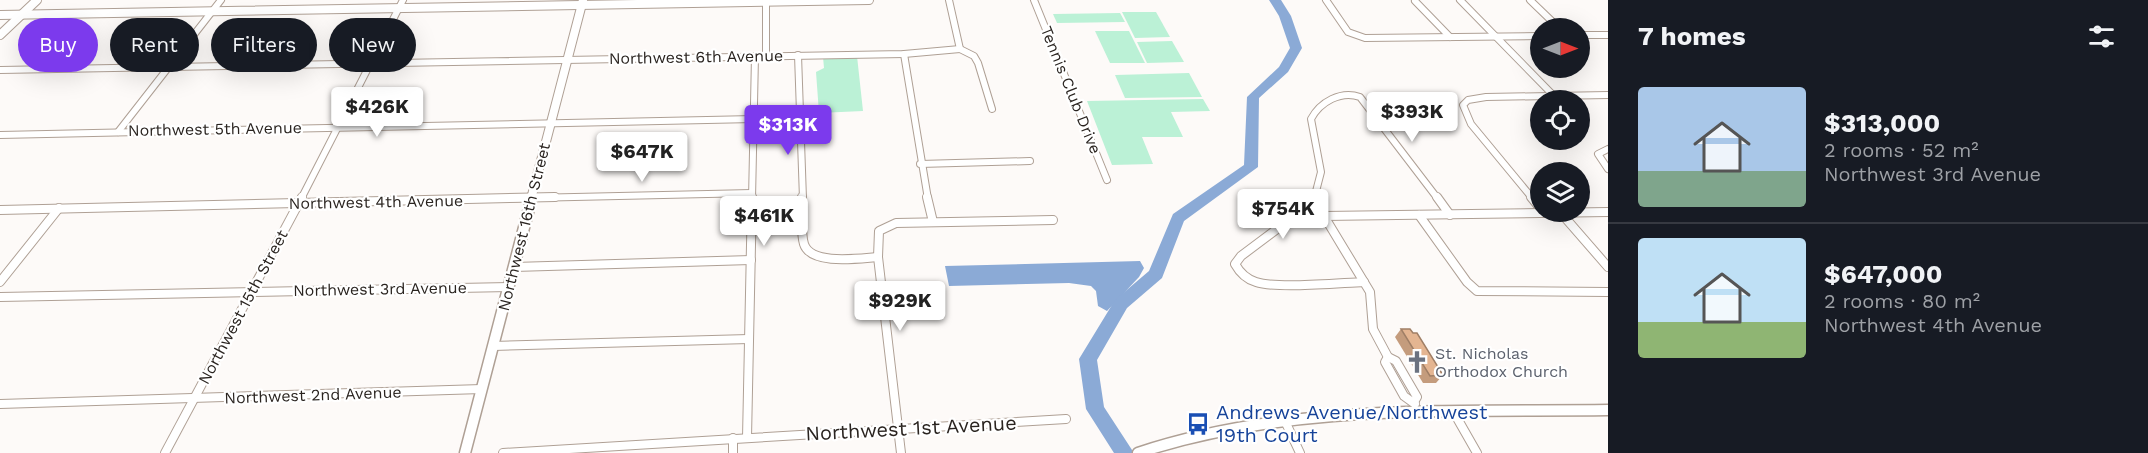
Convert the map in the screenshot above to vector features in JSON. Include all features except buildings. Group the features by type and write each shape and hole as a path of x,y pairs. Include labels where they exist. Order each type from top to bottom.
{"street":[{"path":"0,35 37,0"},
{"path":"199,28 221,0"},
{"name":"Northwest 15th Street","path":"394,18 403,0"},
{"path":"0,15 399,8 582,2 869,0"},
{"path":"949,0 960,49 974,57 978,63 992,109"},
{"name":"Tennis Club Drive","path":"1034,0 1107,180"},
{"path":"1326,0 1342,24 1355,36 1530,36"},
{"path":"1460,0 1548,90"},
{"path":"1530,0 1549,18"},
{"path":"766,1 766,56"},
{"path":"1415,1 1450,37"},
{"name":"Northwest 16th Street","path":"465,453 582,2"},
{"path":"1590,35 1608,35"},
{"name":"Northwest 6th Avenue","path":"416,62 904,54 960,49"},
{"path":"904,54 920,164 933,222"},
{"path":"798,55 804,233 807,250 820,258 878,257"},
{"path":"747,438 755,56"},
{"name":"Northwest 6th Avenue","path":"199,66 329,64"},
{"name":"Northwest 6th Avenue","path":"0,70 110,67"},
{"path":"118,132 164,72"},
{"name":"Northwest 15th Street","path":"165,453 252,292 364,72"},
{"path":"1364,282 1264,284 1242,276 1235,264 1241,256 1312,203 1320,190 1323,169 1311,120 1338,94 1354,93 1368,105 1450,215"},
{"path":"1590,95 1608,95"},
{"path":"1530,96 1486,97 1468,100 1463,105 1471,124 1530,195"},
{"name":"Northwest 5th Avenue","path":"0,135 754,119"},
{"path":"1608,149 1603,149 1598,154 1608,169"},
{"path":"920,164 1030,161"},
{"name":"Northwest 4th Avenue","path":"0,210 752,193"},
{"path":"1312,203 1324,216 1370,292 1373,329 1388,357 1385,362 1404,396 1417,407"},
{"path":"0,282 59,208"},
{"path":"1324,216 1530,212"},
{"path":"1590,212 1608,212"},
{"path":"1419,215 1467,282 1477,291 1490,294 1608,292"},
{"path":"901,453 878,257 879,231 896,223 1053,220"},
{"path":"1569,222 1608,267"},
{"path":"514,267 751,260"},
{"name":"Northwest 3rd Avenue","path":"0,297 509,287"},
{"path":"493,346 749,339"},
{"name":"Northwest 2nd Avenue","path":"0,404 482,389"},
{"path":"1141,452 1193,437 1285,421 1417,407 1453,411 1608,410"},
{"path":"1453,411 1477,453"},
{"name":"Northwest 1st Avenue","path":"503,453 599,451 733,438 1066,419"},
{"path":"1285,421 1300,453"},
{"path":"733,438 733,453"}],"green space":[{"path":"1122,12 1156,12 1170,37 1135,38"},
{"path":"1120,13 1125,22 1057,23 1053,14"},
{"path":"1095,31 1129,31 1145,63 1110,63"},
{"path":"1172,41 1184,62 1147,63 1137,42"},
{"path":"857,56 863,111 819,113 816,72 824,68 823,57"},
{"path":"1189,73 1202,97 1125,98 1115,75"},
{"path":"1203,99 1210,111 1171,112 1183,137 1142,137 1153,164 1112,165 1087,101"}],"water":[{"path":"1140,261 1144,268 1139,277 1107,311 1098,306 1096,291 1091,286 1069,283 949,286 945,266"}],"waterway":[{"path":"1125,453 1095,409 1088,359 1121,304 1156,274 1178,218 1251,167 1253,97 1284,69 1296,48 1285,16 1275,0"}],"place":[{"name":"St. Nicholas Orthodox Church","path":"1417,362"},
{"name":"Andrews Avenue/Northwest 19th Court","path":"1198,424"}]}
